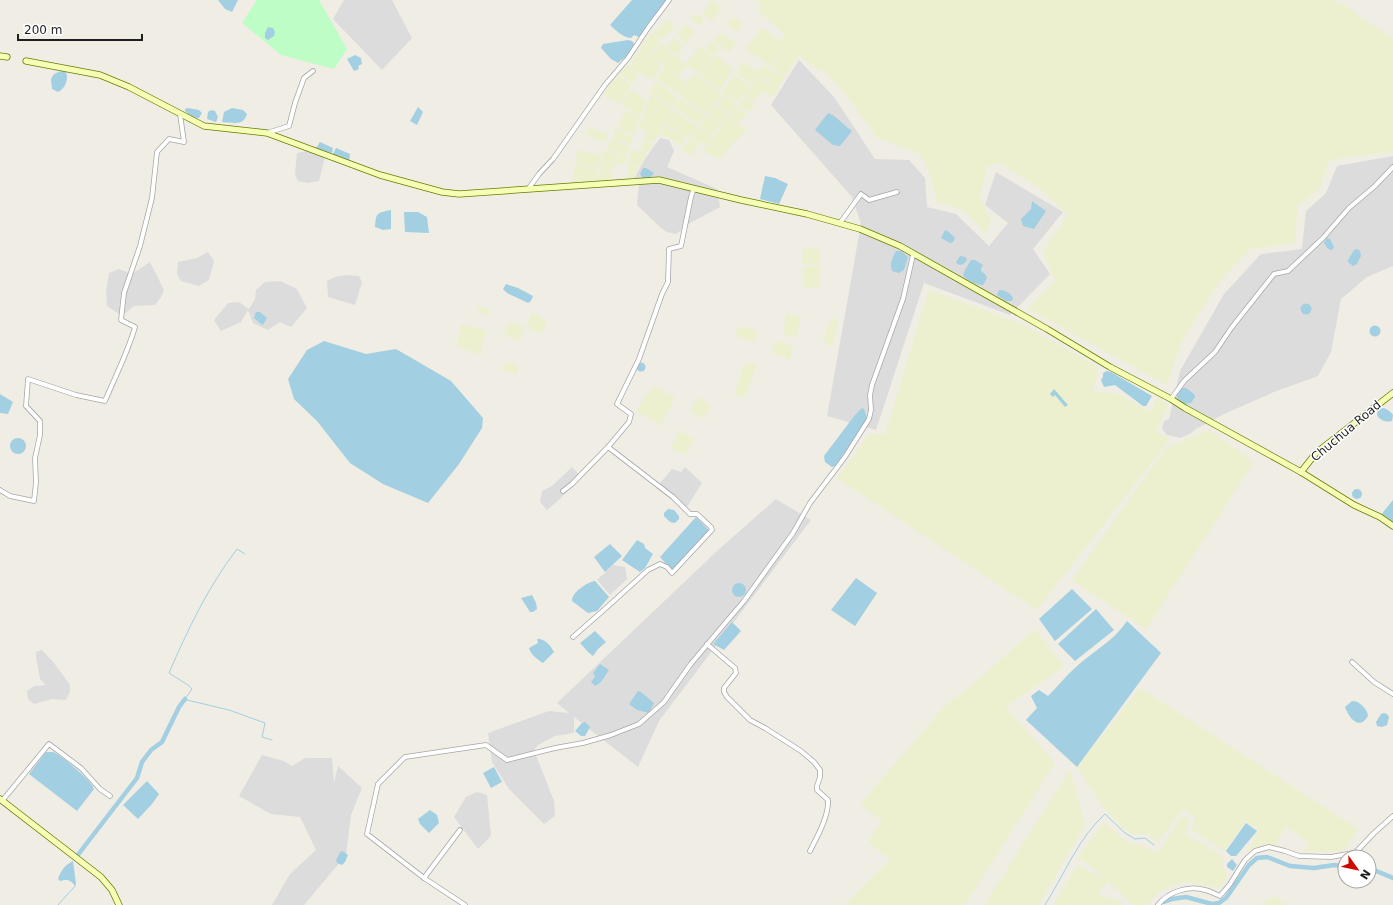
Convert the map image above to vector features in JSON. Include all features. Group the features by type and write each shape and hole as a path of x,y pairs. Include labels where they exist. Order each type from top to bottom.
{"main road":[{"path":"0,56 7,57"},
{"path":"26,61 100,74 129,87 204,126 267,133 380,175 442,192 459,194 659,180 807,214 860,229 900,246 1047,329 1110,367 1301,472 1354,505 1380,517 1393,526"},
{"name":"Chuchua Road","path":"1301,472 1316,453 1393,393"},
{"path":"1,800 101,877 112,890 119,905"}],"street":[{"path":"529,188 539,174 553,159 605,85 628,58 669,0"},
{"path":"267,133 289,126 295,102 304,78 313,70"},
{"path":"300,74 302,78 304,78"},
{"path":"0,490 10,496 34,501 36,482 35,458 40,435 40,421 26,406 28,379 76,396 105,401 130,345 135,327 121,320 121,309 124,293 140,246 152,198 157,152 169,139 184,142 180,114"},
{"path":"1170,399 1184,381 1215,352 1232,327 1274,274 1288,271 1323,238 1349,208 1375,186 1393,167"},
{"path":"562,491 572,484 608,447 629,422 631,414 617,404 639,359 662,294 668,282 669,248 681,246 694,188"},
{"path":"840,223 861,194 869,200 897,192"},
{"path":"465,905 424,878 367,834 378,784 405,757 486,745 507,760 555,748 583,743 611,735 640,724 664,702 690,665 744,601 771,565 793,533 810,503 845,457 869,418 871,410 870,395 872,385 903,299 914,255"},
{"path":"573,637 648,570 660,564 668,567 672,573 712,530 711,527 697,514 690,514 673,497 608,447"},
{"path":"707,644 735,668 736,674 724,688 724,692 728,697 750,720 801,752 814,762 820,770 820,776 816,786 817,790 828,800 828,806 820,830 810,851"},
{"path":"1352,662 1374,682 1393,694"},
{"path":"1,800 49,744 81,768 100,789 110,796"},
{"path":"1158,905 1167,896 1185,889 1203,890 1220,896 1230,884 1245,860 1255,851 1269,847 1299,856 1331,857 1356,852 1393,816"},
{"path":"424,878 460,830"}],"shaded area":[{"path":"344,0 392,0 412,38 382,70 333,19"},
{"path":"799,60 834,97 875,159 909,160 925,178 927,207 956,214 989,246 1008,223 985,205 996,172 1063,212 1033,249 1050,274 1010,315 924,283 876,430 827,416 861,224 852,197 771,105"},
{"path":"660,138 669,140 674,151 667,167 717,189 720,207 690,223 676,234 667,232 661,228 637,205 639,182 634,179 645,159"},
{"path":"307,151 325,157 319,181 307,183 298,181 295,174 297,153"},
{"path":"1393,156 1393,266 1367,277 1341,299 1331,352 1318,376 1274,392 1224,414 1196,429 1190,434 1180,438 1167,435 1162,429 1164,421 1169,419 1180,371 1224,294 1261,254 1302,249 1306,211 1326,193 1337,166"},
{"path":"208,252 214,261 209,280 199,286 181,281 177,274 178,262 197,258"},
{"path":"150,262 164,290 155,305 134,306 122,316 107,306 106,292 109,273 119,269 132,274"},
{"path":"346,275 359,276 362,282 355,305 328,297 327,281 335,277"},
{"path":"280,281 297,289 307,308 291,327 280,322 268,330 253,323 248,310 241,322 221,331 214,320 228,303 239,302 249,309 255,299 256,290 265,282"},
{"path":"572,467 581,477 547,510 540,502 542,491 552,486"},
{"path":"685,467 702,483 685,510 656,488 672,469 681,472"},
{"path":"776,499 811,520 659,721 638,767 574,717 574,733 555,736 538,745 534,750 554,801 555,816 544,824 509,789 492,762 488,733 549,711 569,713 557,703 717,551"},
{"path":"613,565 625,567 627,579 610,595 597,580"},
{"path":"42,650 54,663 70,685 70,691 66,700 52,699 34,704 28,699 27,691 34,686 46,685 40,679 36,657 36,652"},
{"path":"262,755 284,761 292,766 305,758 332,758 334,783 338,766 362,788 351,815 346,855 304,905 272,905 290,874 316,850 300,817 271,814 239,796"},
{"path":"477,792 487,795 491,836 478,849 454,817 466,797"}],"green space":[{"path":"257,0 319,0 347,49 334,69 281,55 242,23"},
{"path":"712,0 722,8 712,21 702,14"},
{"path":"755,0 1334,0 1342,5 1343,3 1358,16 1393,38 1393,152 1346,157 1328,162 1320,188 1298,206 1295,243 1250,249 1220,281 1182,341 1167,385 1028,309 1055,281 1043,251 1068,215 1038,187 998,162 987,167 980,197 991,221 986,234 964,210 937,202 929,171 919,153 877,138 853,104 829,75 822,69 820,72 799,55 784,77 772,68 786,46 791,49 786,45 771,67 746,49 761,28 774,36 760,57 774,37 782,42 781,40 785,35 757,10 761,4"},
{"path":"696,13 704,20 699,26 691,18"},
{"path":"733,17 739,19 741,25 737,32 728,26 729,19"},
{"path":"667,20 675,26 661,40 652,33"},
{"path":"685,24 695,32 685,44 677,34"},
{"path":"651,33 660,42 649,56 639,48"},
{"path":"721,33 729,37 721,47 713,41"},
{"path":"674,38 683,44 678,56 667,48"},
{"path":"729,38 736,43 729,53 722,47"},
{"path":"711,41 719,49 713,56 705,50"},
{"path":"662,43 671,53 663,64 654,60 662,66 651,80 640,72 651,58 639,72 630,65 639,50 650,57"},
{"path":"699,47 712,58 700,75 686,64"},
{"path":"671,53 688,66 678,75 664,66"},
{"path":"715,55 733,69 720,90 700,77"},
{"path":"742,62 759,72 751,83 736,73"},
{"path":"627,65 639,74 633,84 618,72"},
{"path":"764,65 774,71 767,81 757,75"},
{"path":"665,67 686,82 678,93 656,79"},
{"path":"774,72 784,78 773,97 763,91 761,93 756,89 760,93 756,100 746,95 757,76 767,82 765,86"},
{"path":"618,74 631,85 620,104 603,94"},
{"path":"694,74 723,95 706,114 678,94"},
{"path":"734,75 751,85 738,102 722,93"},
{"path":"656,81 677,97 674,107 650,93"},
{"path":"630,90 647,101 640,116 621,105"},
{"path":"651,95 672,108 665,123 673,110 697,126 688,138 664,124 658,137 656,136 653,143 643,141 647,132 651,134 639,127"},
{"path":"725,96 738,105 730,114 717,105"},
{"path":"745,96 755,102 750,112 738,107"},
{"path":"680,98 705,115 698,124 674,108"},
{"path":"715,106 729,115 721,123 707,115"},
{"path":"737,108 747,113 739,123 730,116"},
{"path":"625,110 640,117 634,135 617,128"},
{"path":"706,116 721,124 714,134 699,126"},
{"path":"729,116 747,131 734,142 719,159 703,151 718,131 726,136 719,130"},
{"path":"665,126 685,138 681,146 661,133"},
{"path":"590,127 608,135 605,142 585,135"},
{"path":"698,127 713,135 706,145 690,137"},
{"path":"615,129 633,137 631,144 613,140"},
{"path":"690,139 699,143 692,156 681,150"},
{"path":"610,140 630,146 626,155 607,149"},
{"path":"643,142 653,144 649,152 640,150"},
{"path":"578,150 601,155 598,168 575,163"},
{"path":"604,150 618,154 616,163 601,160"},
{"path":"632,150 647,153 641,165 627,167"},
{"path":"620,154 627,157 624,165 617,164"},
{"path":"602,161 615,164 614,171 599,170"},
{"path":"575,164 597,169 596,182 572,183"},
{"path":"628,167 638,167 634,179 626,179"},
{"path":"599,171 613,173 612,180 597,182"},
{"path":"803,248 819,248 820,264 802,264"},
{"path":"819,265 820,287 804,288 804,267"},
{"path":"929,290 1024,325 1098,367 1093,391 1119,394 1151,412 1157,397 1168,405 1156,432 1170,439 1037,610 837,478 870,434 885,434"},
{"path":"478,306 491,309 490,315 477,313"},
{"path":"532,312 547,322 541,334 527,327"},
{"path":"786,313 801,317 796,338 783,334"},
{"path":"832,317 838,320 832,348 823,340"},
{"path":"509,321 525,327 519,341 504,335"},
{"path":"461,324 486,330 481,355 457,347"},
{"path":"739,326 758,330 754,343 735,335"},
{"path":"775,341 793,346 790,360 772,353"},
{"path":"504,362 512,363 519,368 516,374 501,370"},
{"path":"745,362 757,365 744,398 734,394"},
{"path":"653,386 675,397 661,426 636,411"},
{"path":"698,397 710,405 704,419 690,411"},
{"path":"1209,430 1254,462 1146,629 1072,580 1166,448"},
{"path":"679,431 694,439 686,455 671,448"},
{"path":"1035,629 1064,667 1005,707 1055,763 965,905 844,905 890,860 868,842 882,821 860,804 945,706 975,683"},
{"path":"1140,688 1358,829 1345,849 1337,849 1337,851 1303,852 1309,843 1286,826 1275,845 1247,851 1259,831 1246,821 1224,851 1191,830 1195,817 1183,809 1157,842 1148,835 1133,834 1123,827 1105,810 1077,767"},
{"path":"1070,770 1085,825 1039,905 984,905"},
{"path":"1183,816 1189,820 1186,835 1224,856 1221,866 1228,876 1220,888 1183,882 1158,892 1148,905 1132,905 1108,881 1099,891 1100,896 1118,900 1124,905 1053,905 1078,864 1088,871 1106,879 1078,858 1103,822 1126,841 1158,853"},
{"path":"1274,896 1288,905 1259,905"}],"water":[{"path":"218,0 238,0 232,12 225,9"},
{"path":"632,0 668,0 639,37 634,35 631,38 622,35 610,25"},
{"path":"268,27 273,28 275,32 274,36 268,40 265,38 265,33"},
{"path":"628,40 632,41 635,45 626,59 624,58 618,63 611,59 601,48 603,44"},
{"path":"355,55 361,58 362,64 358,66 359,69 354,71 347,59"},
{"path":"61,71 66,72 67,81 63,89 58,92 52,89 51,79 54,74"},
{"path":"418,107 423,112 417,125 410,121"},
{"path":"188,108 199,110 202,113 199,118 193,117 185,111 185,109"},
{"path":"232,108 243,110 247,114 243,121 237,123 222,122 224,112"},
{"path":"211,110 215,111 218,117 216,122 207,119 208,112"},
{"path":"828,113 852,131 840,146 833,145 815,130"},
{"path":"320,142 333,148 332,153 323,153 316,148"},
{"path":"336,148 350,154 349,163 333,154"},
{"path":"643,168 646,168 654,173 649,179 642,180 640,174"},
{"path":"765,176 775,178 788,184 779,204 760,199"},
{"path":"1032,201 1046,211 1034,229 1023,226 1021,219 1031,209"},
{"path":"391,210 391,229 383,230 375,227 378,214"},
{"path":"404,212 418,212 427,217 429,233 405,232"},
{"path":"945,230 955,238 953,242 950,243 941,238"},
{"path":"1327,238 1330,239 1334,247 1332,250 1328,249 1324,243"},
{"path":"1357,249 1360,251 1361,256 1357,264 1353,266 1348,262 1348,260 1354,250"},
{"path":"896,251 901,251 908,257 904,270 899,273 892,271 891,269"},
{"path":"960,256 967,259 965,263 960,265 956,262"},
{"path":"971,260 975,260 983,265 981,271 987,278 983,285 972,282 963,275"},
{"path":"506,284 518,288 533,296 531,301 528,303 507,293 503,289"},
{"path":"999,290 1009,293 1013,298 1012,301 1006,301 997,295"},
{"path":"1306,303 1310,305 1312,309 1310,313 1306,315 1302,313 1300,309 1302,305"},
{"path":"256,312 260,312 267,318 263,325 254,318"},
{"path":"1373,326 1377,326 1379,327 1379,335 1373,336 1370,333 1370,329"},
{"path":"324,341 366,354 396,349 451,381 483,418 482,428 459,464 428,503 383,484 350,463 317,421 294,399 288,379 307,350"},
{"path":"639,363 643,363 645,367 643,371 639,371 637,369 637,365"},
{"path":"1107,371 1152,396 1146,406 1143,406 1115,385 1104,387 1101,380 1103,373"},
{"path":"1182,388 1186,388 1194,394 1195,397 1191,403 1185,404 1177,398 1177,395"},
{"path":"1054,389 1068,405 1065,407 1055,395 1053,397 1050,394"},
{"path":"0,394 13,402 8,414 0,413"},
{"path":"862,408 864,409 867,418 835,466 832,467 825,462 824,456"},
{"path":"1379,408 1385,409 1393,415 1392,421 1385,421 1379,418 1377,414"},
{"path":"18,438 25,443 26,446 21,453 18,454 11,449 10,446 15,439"},
{"path":"1357,489 1362,494 1357,499 1352,494"},
{"path":"1393,500 1393,522 1382,514"},
{"path":"668,509 674,510 679,516 679,519 675,523 670,522 664,516 664,513"},
{"path":"696,517 709,530 672,571 660,557"},
{"path":"637,540 644,544 645,548 653,554 645,568 640,572 622,560"},
{"path":"610,544 622,556 605,572 594,557"},
{"path":"856,578 877,593 855,626 831,610"},
{"path":"595,581 609,597 597,611 588,613 572,601 572,598 580,588"},
{"path":"739,583 744,585 746,590 744,595 739,597 734,595 732,590 734,585"},
{"path":"1072,589 1092,609 1055,641 1039,619"},
{"path":"532,595 537,609 530,612 521,598"},
{"path":"1096,609 1114,630 1075,661 1058,644"},
{"path":"1127,621 1161,653 1077,767 1026,720 1037,708 1031,696 1039,690 1048,696 1076,667 1110,640"},
{"path":"732,622 741,631 724,650 713,644"},
{"path":"595,631 606,642 593,656 580,643"},
{"path":"537,639 545,641 554,652 543,663 533,655 529,648 538,643"},
{"path":"600,664 609,670 601,682 595,686 591,682 595,677 593,673"},
{"path":"638,691 654,703 649,713 637,710 629,704"},
{"path":"1352,701 1355,701 1365,708 1368,716 1365,720 1358,723 1349,715 1345,707"},
{"path":"1384,713 1389,717 1387,725 1382,727 1377,726 1376,722 1381,714"},
{"path":"585,722 590,727 585,736 581,736 575,731 582,723"},
{"path":"46,752 53,752 57,754 76,769 92,785 94,789 77,811 29,774"},
{"path":"494,767 502,782 491,788 483,773"},
{"path":"147,781 159,794 138,819 123,805"},
{"path":"430,810 437,815 439,823 429,833 420,824 418,819"},
{"path":"1246,823 1257,831 1236,856 1231,856 1226,851"},
{"path":"341,851 348,855 342,865 337,863 336,860"},
{"path":"1232,859 1237,865 1233,871 1227,867 1227,864"},
{"path":"73,861 75,886 69,880 60,881 58,879 64,868"}],"waterway":[{"path":"185,699 192,689 169,673 191,624 217,578 237,549 245,554"},
{"path":"77,856 137,778 142,762 151,750 162,742 179,707 185,699"},
{"path":"182,702 187,700 229,710 265,723 262,737 272,740"},
{"path":"1045,905 1072,857 1087,834 1105,814 1125,833 1135,839 1145,838 1154,845"},
{"path":"1163,902 1186,897 1212,904 1219,903 1226,898 1249,865 1257,858 1267,857 1290,866 1314,868 1337,865"},
{"path":"1377,871 1393,878"},
{"path":"58,905 75,886"}]}
